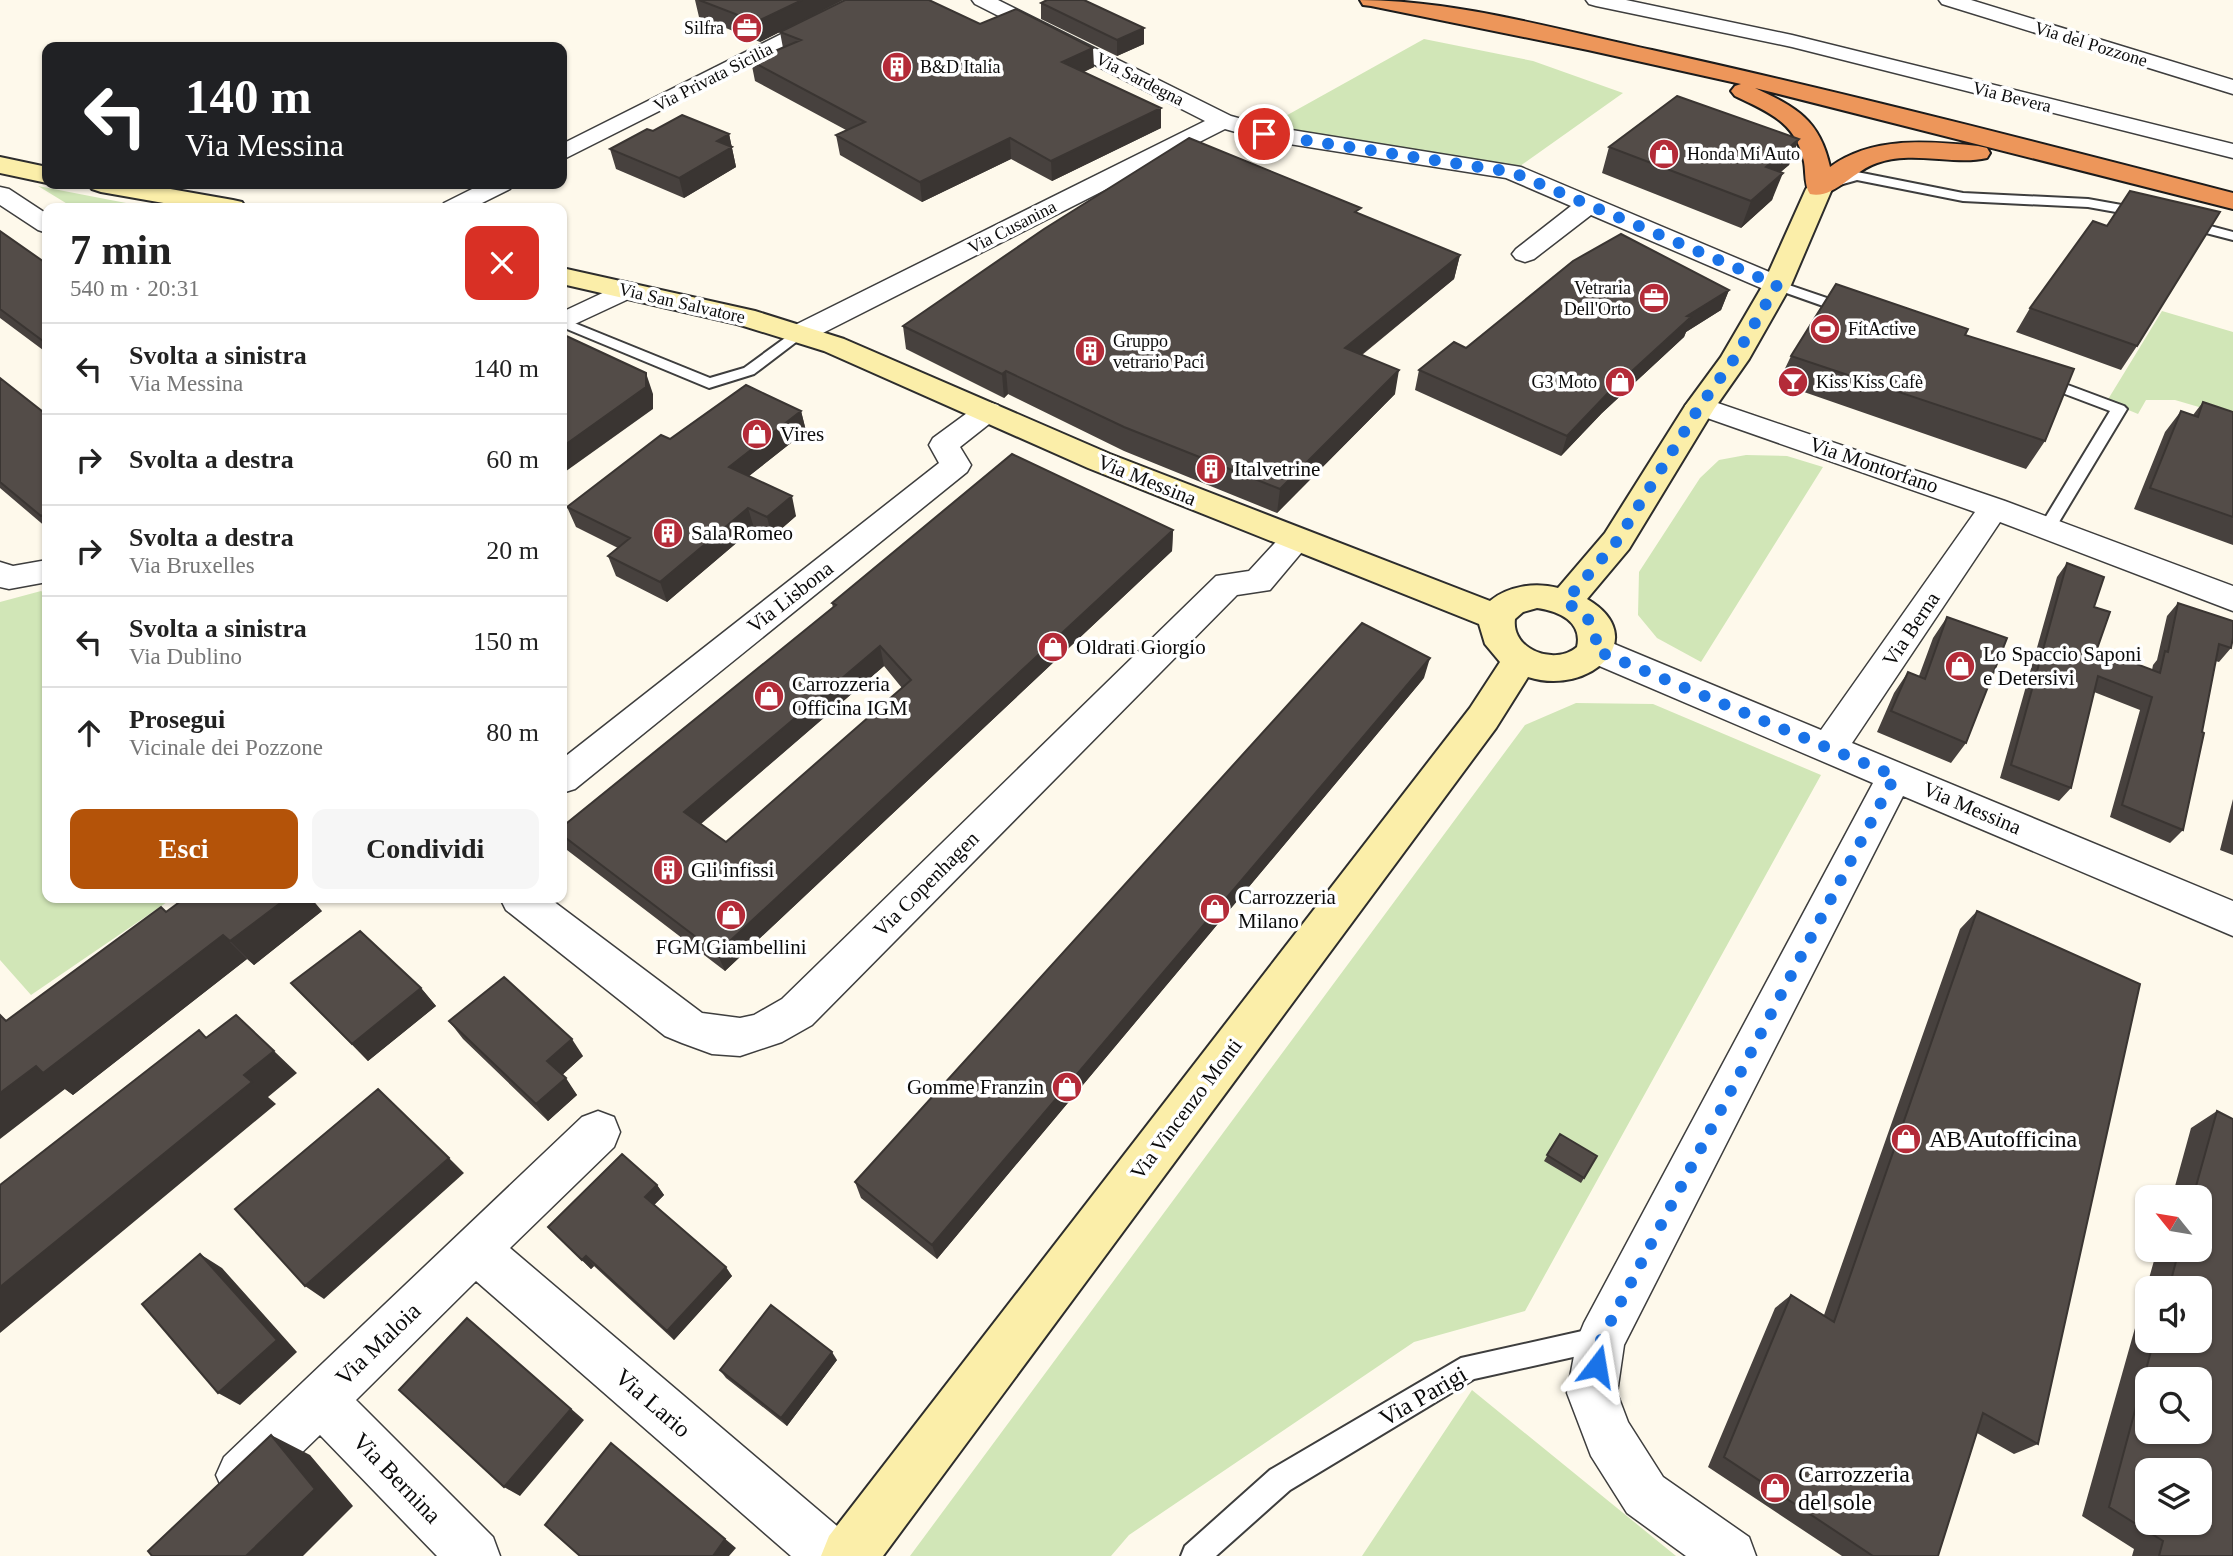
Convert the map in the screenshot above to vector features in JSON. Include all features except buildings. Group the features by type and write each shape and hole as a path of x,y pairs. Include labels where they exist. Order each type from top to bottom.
{"highway":[{"path":"1371,0 1585,41 1881,110 2233,201"},
{"path":"1477,0 1611,26 1769,63 2233,178"},
{"path":"1585,41 1607,55 1738,89 1776,107 1807,130 1818,158 1819,189"},
{"path":"1819,189 1853,163 1885,153 1935,148 1992,154 2211,210 2233,212"}],"street":[{"name":"Via Privata Sicilia","path":"567,150 864,0"},
{"name":"Via Sardegna","path":"982,0 1223,121 1264,134 1512,172 1777,285"},
{"name":"Via Bevera","path":"1596,0 1792,41 2233,151"},
{"name":"Via del Pozzone","path":"1949,0 2233,87"},
{"name":"Via Cusanina","path":"801,333 1223,121"},
{"path":"0,165 38,173"},
{"path":"0,187 38,173"},
{"path":"129,189 206,203"},
{"path":"463,203 491,189"},
{"path":"1565,602 1617,541 1700,406 1734,359 1777,285 1819,189"},
{"path":"0,194 42,222"},
{"path":"1525,254 1590,204"},
{"name":"Via San Salvatore","path":"567,277 733,314 801,333"},
{"path":"567,320 626,290"},
{"name":"Via Messina","path":"801,333 865,356 1100,461 1496,617"},
{"name":"Via Montorfano","path":"1700,406 1994,508 2233,598"},
{"name":"Via Lisbona","path":"567,775 956,465 944,445 988,411"},
{"name":"Via Berna","path":"1828,749 1994,508"},
{"name":"Via Copenhagen","path":"526,903 680,1023 708,1036 738,1039 771,1029 797,1012 1228,584 1258,582 1296,540"},
{"path":"0,573 9,578 42,572"},
{"path":"1537,596 1565,602 1578,609 1595,629 1595,650 1586,660 1573,667 1556,669 1520,661 1498,640 1494,628 1496,617 1502,608 1523,597 1537,596"},
{"name":"Via Messina","path":"1595,650 2233,919"},
{"name":"Via Vincenzo Monti","path":"849,1556 1483,718 1520,661"},
{"path":"1730,1556 1646,1495 1609,1438 1592,1393 1601,1340 1895,776"},
{"name":"Via Maloia","path":"215,1501 598,1132"},
{"name":"Via Lario","path":"476,1250 831,1556"},
{"name":"Via Bernina","path":"320,1399 474,1556"}],"lane":[{"path":"1819,189 1846,177 1857,176 1952,195 2106,205 2233,236"},
{"path":"1777,285 1866,317"},
{"path":"567,324 709,383 749,371 801,333"},
{"path":"2031,377 2119,409 2047,528"},
{"name":"Via Parigi","path":"1195,1556 1280,1480 1470,1367 1601,1340"}],"green space":[{"path":"1424,39 1533,61 1623,93 1520,166 1295,132 1273,123"},
{"path":"43,189 126,203 66,203"},
{"path":"2162,311 2233,332 2233,417 2175,400 2146,400 2138,414 2107,401"},
{"path":"1746,455 1787,456 1823,467 1701,662 1657,638 1638,615 1639,572 1700,478 1719,460"},
{"path":"42,592 42,903 166,903 31,995 0,960 0,602"},
{"path":"1576,703 1653,704 1821,775 1525,1311 1414,1342 1129,1535 1111,1556 910,1556 1525,725"},
{"path":"1472,1390 1676,1556 1362,1556"}],"place":[{"name":"Silfra","path":"747,28"},
{"name":"B&D Italia","path":"897,67"},
{"name":"Honda Mi Auto","path":"1664,154"},
{"name":"Vetraria Dell'Orto","path":"1654,298"},
{"name":"FitActive","path":"1825,329"},
{"name":"Gruppo vetrario Paci","path":"1090,351"},
{"name":"G3 Moto","path":"1620,382"},
{"name":"Kiss Kiss Cafè","path":"1793,382"},
{"name":"Vires","path":"757,434"},
{"name":"Italvetrine","path":"1211,469"},
{"name":"Sala Romeo","path":"668,533"},
{"name":"Oldrati Giorgio","path":"1053,647"},
{"name":"Lo Spaccio Saponi e Detersivi","path":"1960,666"},
{"name":"Carrozzeria Officina IGM","path":"769,696"},
{"name":"Gli infissi","path":"668,870"},
{"name":"Carrozzeria Milano","path":"1215,909"},
{"name":"FGM Giambellini","path":"731,915"},
{"name":"Gomme Franzin","path":"1067,1087"},
{"name":"AB Autofficina","path":"1906,1139"},
{"name":"Carrozzeria del sole","path":"1775,1488"}],"route":[{"path":"1264,134 1512,172 1777,285 1734,359 1700,406 1617,541 1565,602 1588,618 1595,629 1595,650 1895,776 1601,1340 1597,1366"}]}
